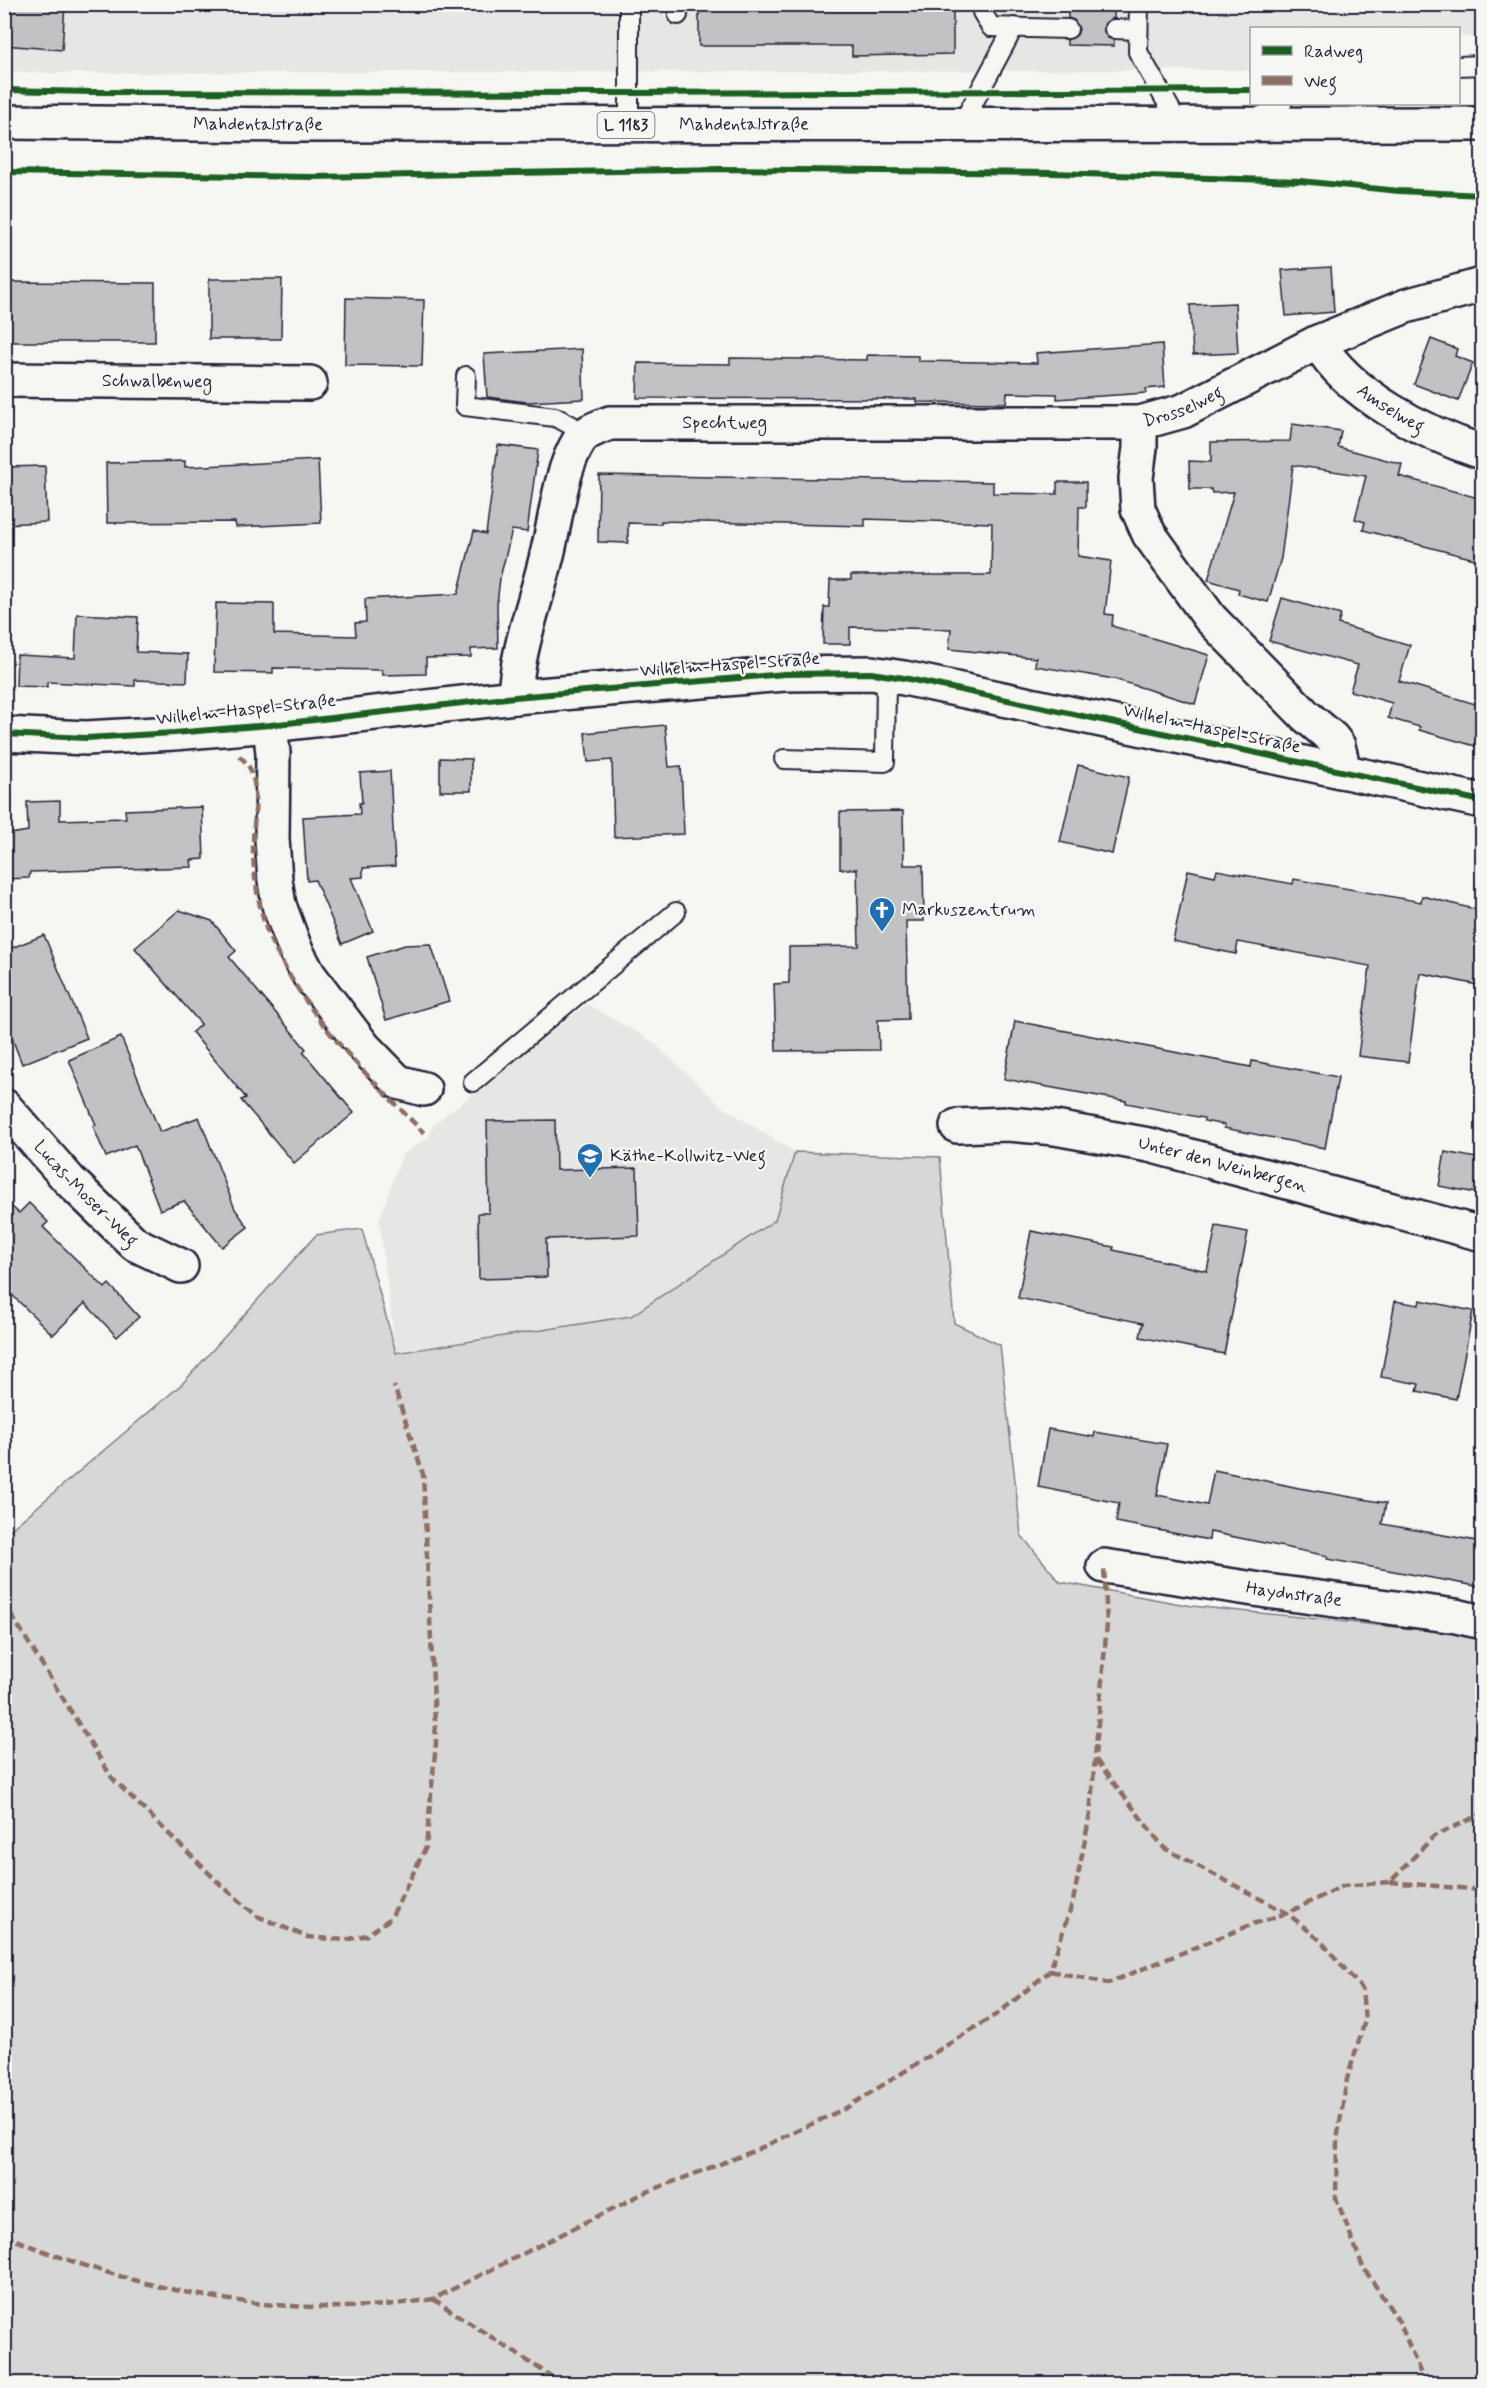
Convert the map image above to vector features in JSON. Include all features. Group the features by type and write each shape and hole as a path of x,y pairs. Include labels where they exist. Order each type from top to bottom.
{"street":[{"name":"Mahdentalstraße","path":"4,122 291,125 1482,124"},
{"name":"Drosselweg","path":"1340,771 1341,758 1338,746 1332,738 1306,716 1210,618 1149,534 1138,509 1136,478 1140,448 1140,423 1183,411 1318,342 1406,306 1482,285"},
{"name":"Amselweg","path":"1318,342 1326,357 1344,374 1396,414 1482,452"},
{"name":"Schwalbenweg","path":"4,380 310,383"},
{"name":"Spechtweg","path":"580,438 610,423 1140,423"},
{"path":"515,697 516,671 546,560 567,468 580,438"},
{"name":"Wilhelm-Haspel-Straße","path":"4,734 86,738 270,725 515,697 785,674 859,673 886,676 1482,801"},
{"path":"270,725 273,753 272,839 275,880 279,905 296,951 309,975 364,1047 398,1082 424,1089"},
{"name":"Lucas-Moser-Weg","path":"4,1106 69,1180 135,1244 181,1266"},
{"name":"Unter den Weinbergen","path":"957,1126 1007,1124 1055,1128 1149,1145 1482,1234"},
{"name":"Haydnstraße","path":"1104,1566 1267,1591 1456,1616 1482,1622"}],"lane":[{"path":"629,4 629,125"},
{"path":"983,4 982,12 992,27 1068,29"},
{"path":"1139,4 1138,52 1179,124"},
{"path":"962,124 1014,27"},
{"path":"1114,29 1138,30"},
{"path":"1460,66 1482,65"},
{"path":"1248,124 1280,105"},
{"path":"466,376 465,406 555,417 571,425 580,438"},
{"path":"784,759 885,762 886,676"},
{"path":"473,1082 676,912"}],"shaded area":[{"path":"1482,4 1482,38 1460,36 1460,27 1250,27 1250,70 50,73 5,71 4,5"},
{"name":"Käthe-Kollwitz-Weg","path":"587,1004 653,1042 721,1106 795,1152 776,1220 631,1316 396,1353 379,1220 402,1155 429,1137 433,1125"},
{"path":"795,1152 940,1157 954,1323 1000,1345 1021,1535 1060,1582 1192,1606 1482,1636 1482,2383 5,2383 4,1535 182,1384 316,1235 362,1229 396,1353 631,1316 775,1220"}],"building":[{"path":"4,4 65,4 62,50 4,45"},
{"path":"699,4 953,4 953,54 852,56 852,46 699,46"},
{"path":"1068,4 1114,4 1114,18 1105,23 1103,29 1108,38 1114,40 1114,46 1067,45 1067,40 1077,35 1079,29 1074,20 1068,18"},
{"path":"1331,267 1334,312 1286,316 1282,270"},
{"path":"209,279 282,279 281,339 209,339"},
{"path":"4,282 155,283 155,342 4,342"},
{"path":"346,298 424,300 422,366 345,365"},
{"path":"1235,303 1238,353 1193,355 1190,305"},
{"path":"1431,339 1457,349 1455,356 1473,363 1458,401 1414,384"},
{"path":"1162,344 1165,387 1146,389 1146,393 1057,399 1057,394 1007,393 1006,403 917,402 917,399 637,398 638,363 730,364 730,358 867,360 867,355 918,356 918,361 1037,363 1036,353"},
{"path":"582,349 584,399 527,402 487,397 484,354"},
{"path":"1292,424 1341,431 1338,447 1402,464 1399,476 1482,499 1482,561 1363,530 1365,522 1355,519 1366,476 1293,465 1281,558 1268,602 1238,594 1239,589 1208,580 1234,492 1212,493 1211,489 1190,489 1189,461 1211,462 1211,442 1290,441"},
{"path":"498,445 538,450 527,532 512,530 500,578 497,604 498,648 471,649 471,657 426,658 426,674 383,675 382,670 273,668 273,673 214,672 216,603 274,604 274,634 356,636 355,623 366,622 365,599 458,594 474,531 486,534"},
{"path":"318,460 321,523 236,527 235,522 107,523 106,463 185,461 185,467"},
{"path":"45,466 47,522 4,524 4,467"},
{"path":"599,475 993,482 993,493 1057,494 1057,482 1086,482 1086,507 1079,507 1078,556 1111,561 1105,614 1113,615 1112,626 1209,655 1195,704 1114,679 1035,666 1036,658 949,649 951,629 850,627 850,644 823,644 824,607 829,607 830,580 851,580 851,575 991,575 992,523 865,519 865,526 661,521 661,524 628,523 628,543 598,542"},
{"path":"1282,598 1341,615 1338,624 1410,645 1399,681 1482,706 1482,748 1419,730 1420,727 1388,718 1392,703 1350,691 1358,665 1269,641"},
{"path":"77,614 138,617 136,652 188,654 187,682 135,680 135,686 47,682 47,687 16,686 17,655 75,658"},
{"path":"665,725 669,767 681,766 684,834 614,837 612,760 588,762 585,733"},
{"path":"440,758 471,759 471,791 440,791"},
{"path":"1078,765 1129,777 1112,854 1060,842"},
{"path":"390,771 395,866 363,868 363,877 351,878 373,931 342,944 315,880 307,881 303,817 360,814 359,803 362,803 360,773"},
{"path":"60,801 60,820 126,818 125,810 202,807 204,859 191,860 192,867 30,872 29,878 4,879 4,835 28,831 27,802"},
{"name":"Markuszentrum","path":"903,811 904,865 923,865 924,921 906,921 908,1019 878,1020 879,1050 776,1051 774,984 789,983 789,947 859,946 857,869 840,869 840,812"},
{"path":"1188,870 1215,876 1217,870 1293,884 1294,879 1421,902 1422,896 1482,911 1482,961 1478,985 1420,973 1408,1062 1358,1056 1370,966 1238,942 1236,954 1173,941"},
{"path":"179,910 212,921 236,951 229,957 306,1049 303,1052 354,1113 294,1163 241,1100 246,1098 192,1032 201,1024 135,948"},
{"path":"44,935 87,1038 22,1064 12,1038 4,1041 4,951"},
{"path":"431,944 449,1001 386,1020 367,957 405,945"},
{"path":"1015,1021 1251,1067 1252,1061 1338,1077 1325,1148 1224,1128 1225,1125 1204,1121 1204,1118 1126,1103 1126,1101 1004,1079"},
{"path":"121,1037 160,1132 199,1117 235,1209 248,1227 222,1247 184,1201 160,1210 135,1145 106,1157 93,1126 96,1125 69,1060"},
{"path":"555,1120 556,1170 637,1168 639,1236 546,1239 547,1277 479,1279 478,1213 489,1213 487,1121"},
{"path":"1445,1152 1482,1159 1482,1194 1439,1186"},
{"path":"4,1200 19,1213 29,1203 48,1222 43,1227 105,1288 109,1284 139,1317 117,1337 85,1303 53,1335 4,1287"},
{"path":"1216,1226 1248,1232 1224,1354 1140,1337 1143,1323 1018,1298 1031,1231 1114,1247 1113,1250 1207,1271"},
{"path":"1420,1300 1473,1311 1456,1399 1417,1391 1419,1384 1381,1377 1395,1301 1419,1305"},
{"path":"1048,1429 1094,1437 1095,1432 1167,1444 1157,1495 1207,1505 1214,1470 1386,1503 1382,1524 1482,1542 1482,1587 1327,1559 1328,1556 1210,1532 1209,1540 1116,1522 1119,1503 1038,1487"}],"marked path":[{"path":"239,756 250,769 254,783 255,877 263,918 272,944 315,1014 368,1075 424,1133"},
{"path":"4,1603 112,1778 220,1884 257,1916 307,1937 345,1940 367,1935 391,1918 426,1847 436,1743 423,1474 394,1386"},
{"path":"4,2235 107,2272 160,2287 214,2297 268,2304 323,2307 378,2305 433,2299 644,2193 754,2151 846,2108 1000,2012 1050,1971 1073,1901 1090,1814 1107,1624 1104,1566"},
{"path":"1096,1760 1164,1848 1287,1913 1320,1940 1362,1989 1365,2021 1347,2079 1337,2140 1336,2198 1363,2267 1400,2323 1425,2384"},
{"path":"1050,1971 1108,1983 1253,1924 1287,1913 1343,1886 1390,1882 1434,1836 1482,1814"},
{"path":"1390,1882 1482,1890"},
{"path":"433,2299 563,2384"}],"cycle path":[{"path":"4,90 629,93 1250,90"},
{"path":"4,172 313,177 722,169 1053,173 1300,181 1399,191 1482,195"},
{"path":"4,734 86,738 174,733 270,725 515,697 785,674 871,673 904,678 1482,801"}],"place":[{"name":"Markuszentrum","path":"882,933"},
{"name":"Käthe-Kollwitz-Weg","path":"590,1179"}]}
